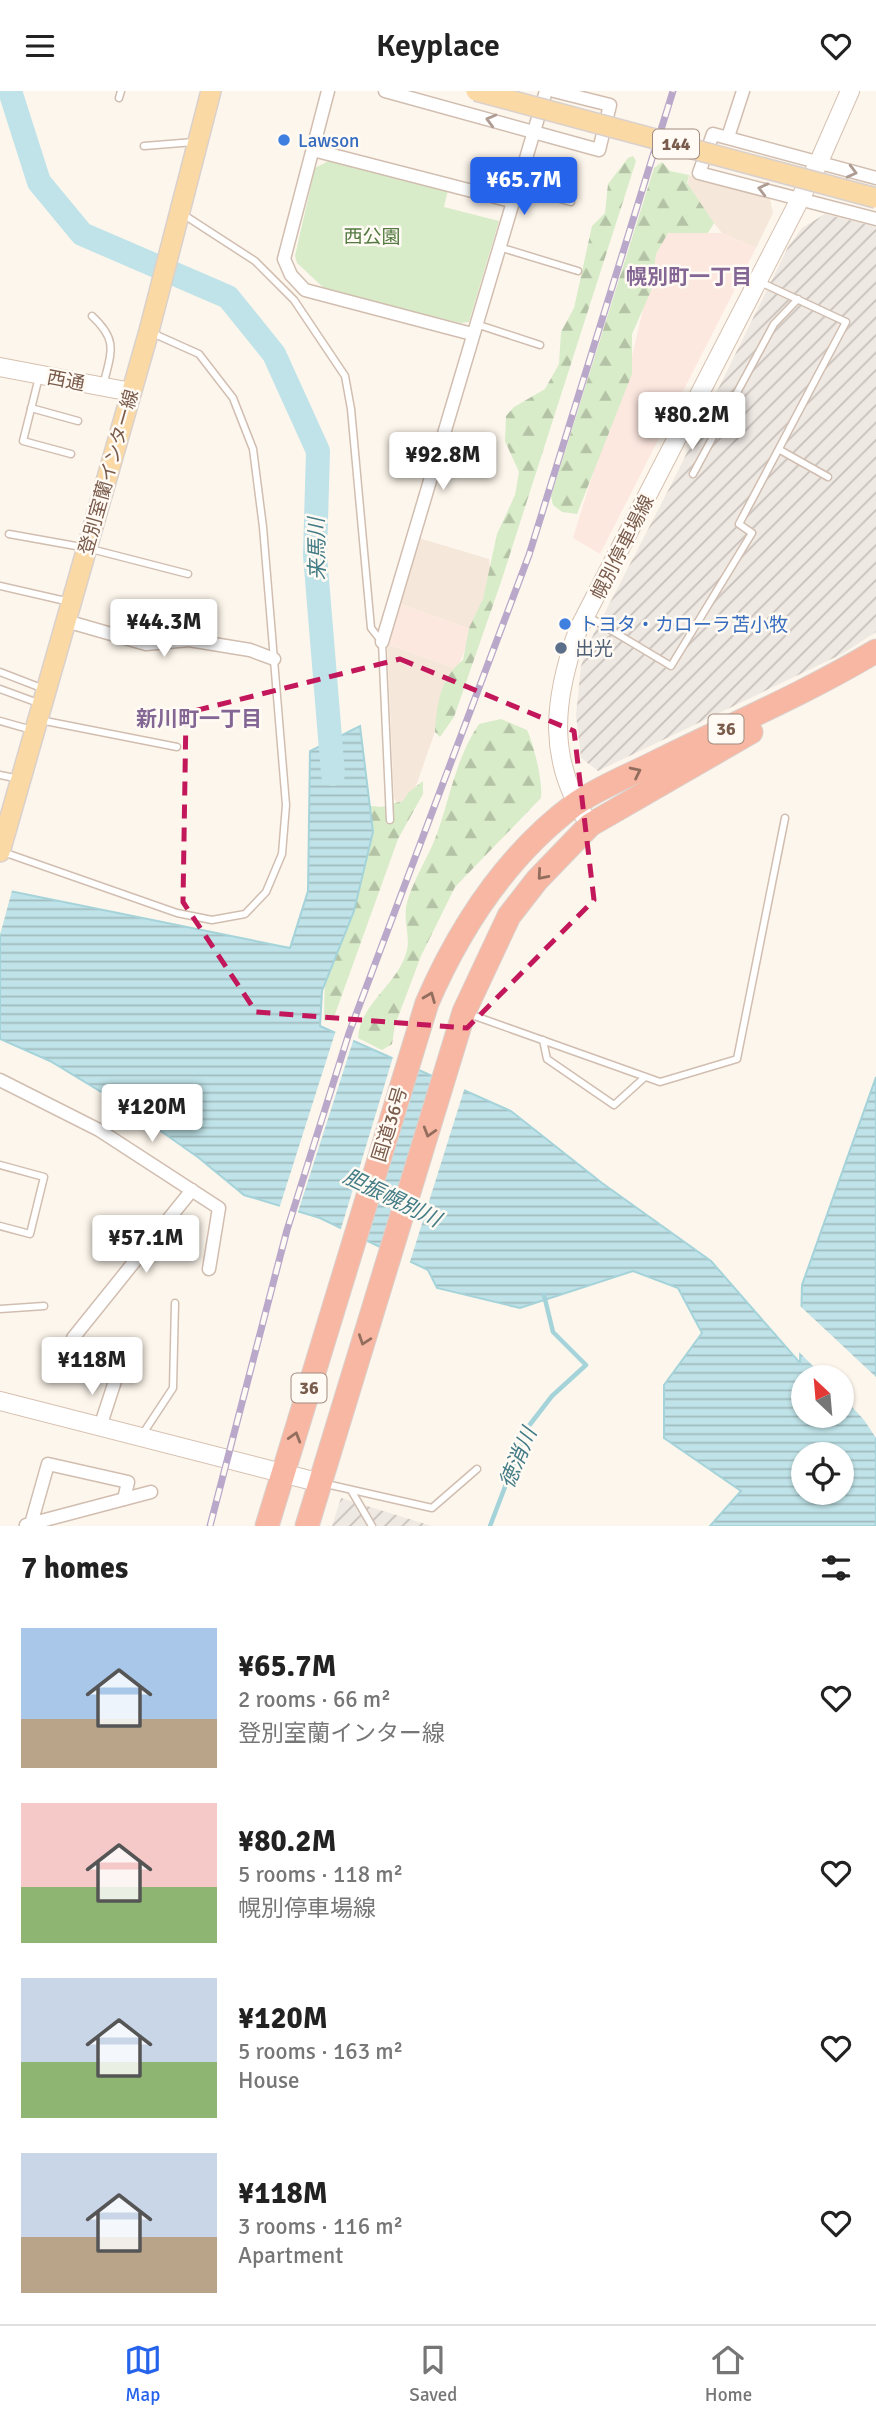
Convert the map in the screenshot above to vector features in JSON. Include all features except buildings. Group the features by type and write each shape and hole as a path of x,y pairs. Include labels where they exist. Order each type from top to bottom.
{"highway":[{"name":"36","path":"575,804 876,654"},
{"name":"36","path":"307,1526 352,1375 386,1276 464,1012 509,916 552,864 590,825 839,682 876,654"},
{"name":"国道36号","path":"267,1526 427,1003 459,935 505,873 542,832 575,804"}],"main road":[{"name":"144","path":"476,91 876,198"},
{"name":"幌別停車場線","path":"590,825 575,804 561,756 559,691 578,630 818,164 850,91"},
{"name":"登別室蘭インター線","path":"0,852 150,325 198,142 207,92"},
{"name":"西通","path":"0,367 131,392"},
{"path":"0,1401 321,1483"}],"street":[{"path":"328,91 284,259 291,275 305,290 473,329"},
{"path":"385,91 599,149 610,105 554,91"},
{"path":"382,642 511,201 546,91"},
{"path":"728,137 743,91"},
{"path":"876,178 713,134 699,173 876,219"},
{"path":"313,150 511,201"},
{"path":"69,612 146,644 189,640 250,650 274,659"},
{"path":"0,1080 99,1130 219,1207 209,1269"},
{"path":"73,1338 192,1190"},
{"path":"100,1427 116,1378"},
{"path":"124,1499 128,1482 48,1464 33,1524 151,1492"}],"lane":[{"path":"144,146 198,142"},
{"path":"516,186 571,202"},
{"path":"178,218 255,261 294,300 345,376 351,409 371,628 382,642 390,820"},
{"path":"498,247 578,271"},
{"path":"276,283 291,275"},
{"path":"587,616 671,666 752,533 739,524 846,321 758,281"},
{"path":"693,474 774,324 798,299"},
{"path":"92,316 107,329 113,344 103,387"},
{"path":"0,852 20,856 177,913 212,920 245,914 266,892 282,854 286,805 263,527 253,449 233,398 198,354 150,325"},
{"path":"473,329 540,345"},
{"path":"39,375 23,441 71,454"},
{"path":"31,408 78,421"},
{"path":"779,450 828,477"},
{"path":"9,534 87,548 188,573"},
{"path":"0,586 69,612"},
{"path":"0,672 40,711"},
{"path":"0,689 40,711 177,747"},
{"path":"0,721 40,711"},
{"path":"0,775 21,780"},
{"path":"464,1012 660,1082 737,1059 785,818"},
{"path":"543,1041 547,1059 614,1105 645,1077"},
{"path":"0,1165 44,1177 30,1234 0,1226"},
{"path":"140,1438 173,1388 175,1303"},
{"path":"0,1309 44,1306"},
{"path":"321,1483 432,1508 477,1468"},
{"path":"351,1490 372,1526"}],"highlighted area":[{"path":"400,659 574,731 594,900 467,1028 256,1012 183,902 186,713"}],"shaded area":[{"path":"689,175 769,195 773,213 756,248 722,233 687,190"},
{"path":"825,214 876,227 876,632 842,654 598,771 581,758 576,715 581,666 589,643 672,483 788,247 802,228"},
{"path":"668,233 722,233 756,248 600,554 573,538 614,405 630,365 656,254"},
{"path":"419,538 489,559 491,575 473,630 397,603"},
{"path":"397,603 473,630 457,669 387,644"},
{"path":"387,644 457,669 410,803 398,806 394,798"},
{"path":"341,1498 432,1526 332,1526"}],"green space":[{"path":"633,156 636,161 501,582 454,717 440,737 435,732 441,692 449,675 463,660 469,628 483,599 497,534 515,495 519,472 505,441 506,416 514,407 545,389 559,364 561,332 574,308 592,226 605,213 608,184 628,158"},
{"name":"西公園","path":"332,159 448,190 444,207 499,221 469,322 460,323 326,290 297,263 295,256 315,168"},
{"path":"662,162 670,171 689,175 687,183 714,223 708,233 668,233 656,254 651,291 632,334 632,374 577,514 562,512 553,505 551,496 654,168"},
{"path":"501,719 527,730 541,783 541,798 455,887 421,956 395,1025 392,1044 382,1050 358,1038 360,1026 365,1014 403,962 408,945 408,900 435,839 464,751 479,724"},
{"path":"423,781 423,794 398,839 333,1020 324,1021 325,964 364,805 381,807 403,801 408,793"}],"water":[{"name":"胆振幌別川","path":"360,726 373,832 354,911 322,991 320,1026 511,1111 602,1183 711,1261 800,1363 802,1285 876,1077 876,1526 710,1526 741,1491 664,1438 664,1385 702,1333 678,1288 633,1271 520,1308 437,1288 428,1270 320,1218 244,1195 199,1158 131,1110 50,1061 0,1039 0,889 290,948 308,891 310,751"}],"pier":[{"path":"0,885 13,887 0,935"},
{"path":"336,1030 354,1038 297,1215 279,1209"},
{"path":"393,1057 403,1060 364,1243 340,1232"},
{"path":"437,1075 465,1087 409,1265 382,1252"},
{"path":"798,1304 876,1377 876,1438 854,1409 854,1365 812,1365 797,1350"}],"waterway":[{"name":"来馬川","path":"10,91 39,182 82,234 228,297 274,354 318,451 315,555 333,774"},
{"name":"徳消川","path":"490,1526 528,1427 552,1396 586,1365 553,1332 544,1295"}],"railway":[{"path":"210,1526 287,1230 349,1033 529,555 673,91"}],"place":[{"name":"Lawson","path":"284,140"},
{"name":"トヨタ・カローラ苫小牧","path":"565,624"},
{"name":"出光","path":"561,648"}],"district":[{"name":"幌別町一丁目","path":"689,277"},
{"name":"新川町一丁目","path":"199,719"}]}
